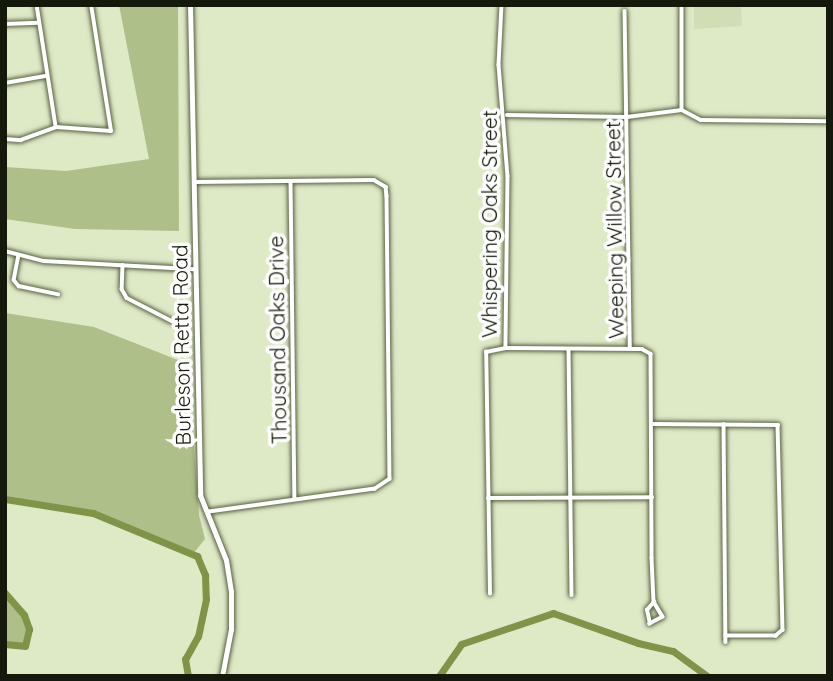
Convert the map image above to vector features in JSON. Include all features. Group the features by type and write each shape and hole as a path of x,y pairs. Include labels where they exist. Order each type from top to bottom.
{"street":[{"path":"37,5 56,127"},
{"path":"5,139 22,140 56,127 111,131 91,5"},
{"name":"Burleson Retta Road","path":"190,5 200,495 202,506 210,512 231,592 223,673"},
{"name":"Whispering Oaks Street","path":"490,594 485,356 489,350 506,348 506,115 499,65 502,5"},
{"path":"682,5 682,110"},
{"name":"Weeping Willow Street","path":"625,11 630,348 651,354 654,602 663,617 650,624 647,610 654,602"},
{"path":"5,24 38,23"},
{"path":"5,83 46,76"},
{"path":"506,115 627,117 682,110 701,120 828,121"},
{"path":"194,182 374,180 386,187 390,480 375,489 210,512"},
{"name":"Thousand Oaks Drive","path":"291,181 295,499"},
{"path":"5,251 44,261 195,269"},
{"path":"19,255 14,274 19,286 58,294"},
{"path":"123,265 121,289 127,298 172,321"},
{"path":"506,348 630,348"},
{"path":"569,349 572,595"},
{"path":"653,424 724,424 778,425 783,630 776,636 726,639 724,424"},
{"path":"488,498 652,497"}],"shaded area":[{"path":"119,5 178,5 179,231 75,229 5,219 5,167 66,171 149,159"},
{"path":"694,5 741,5 742,26 694,29"},
{"path":"5,313 94,327 188,364 199,515 205,539 193,554 93,513 5,499"},
{"path":"5,593 24,615 29,629 28,641 20,648 5,644"}],"waterway":[{"path":"5,499 93,513 197,556 205,575 206,599 198,636 185,659 188,676"},
{"path":"5,593 24,615 29,629 25,646 5,644"},
{"path":"439,676 461,644 553,613 638,643 673,651 707,676"}]}
